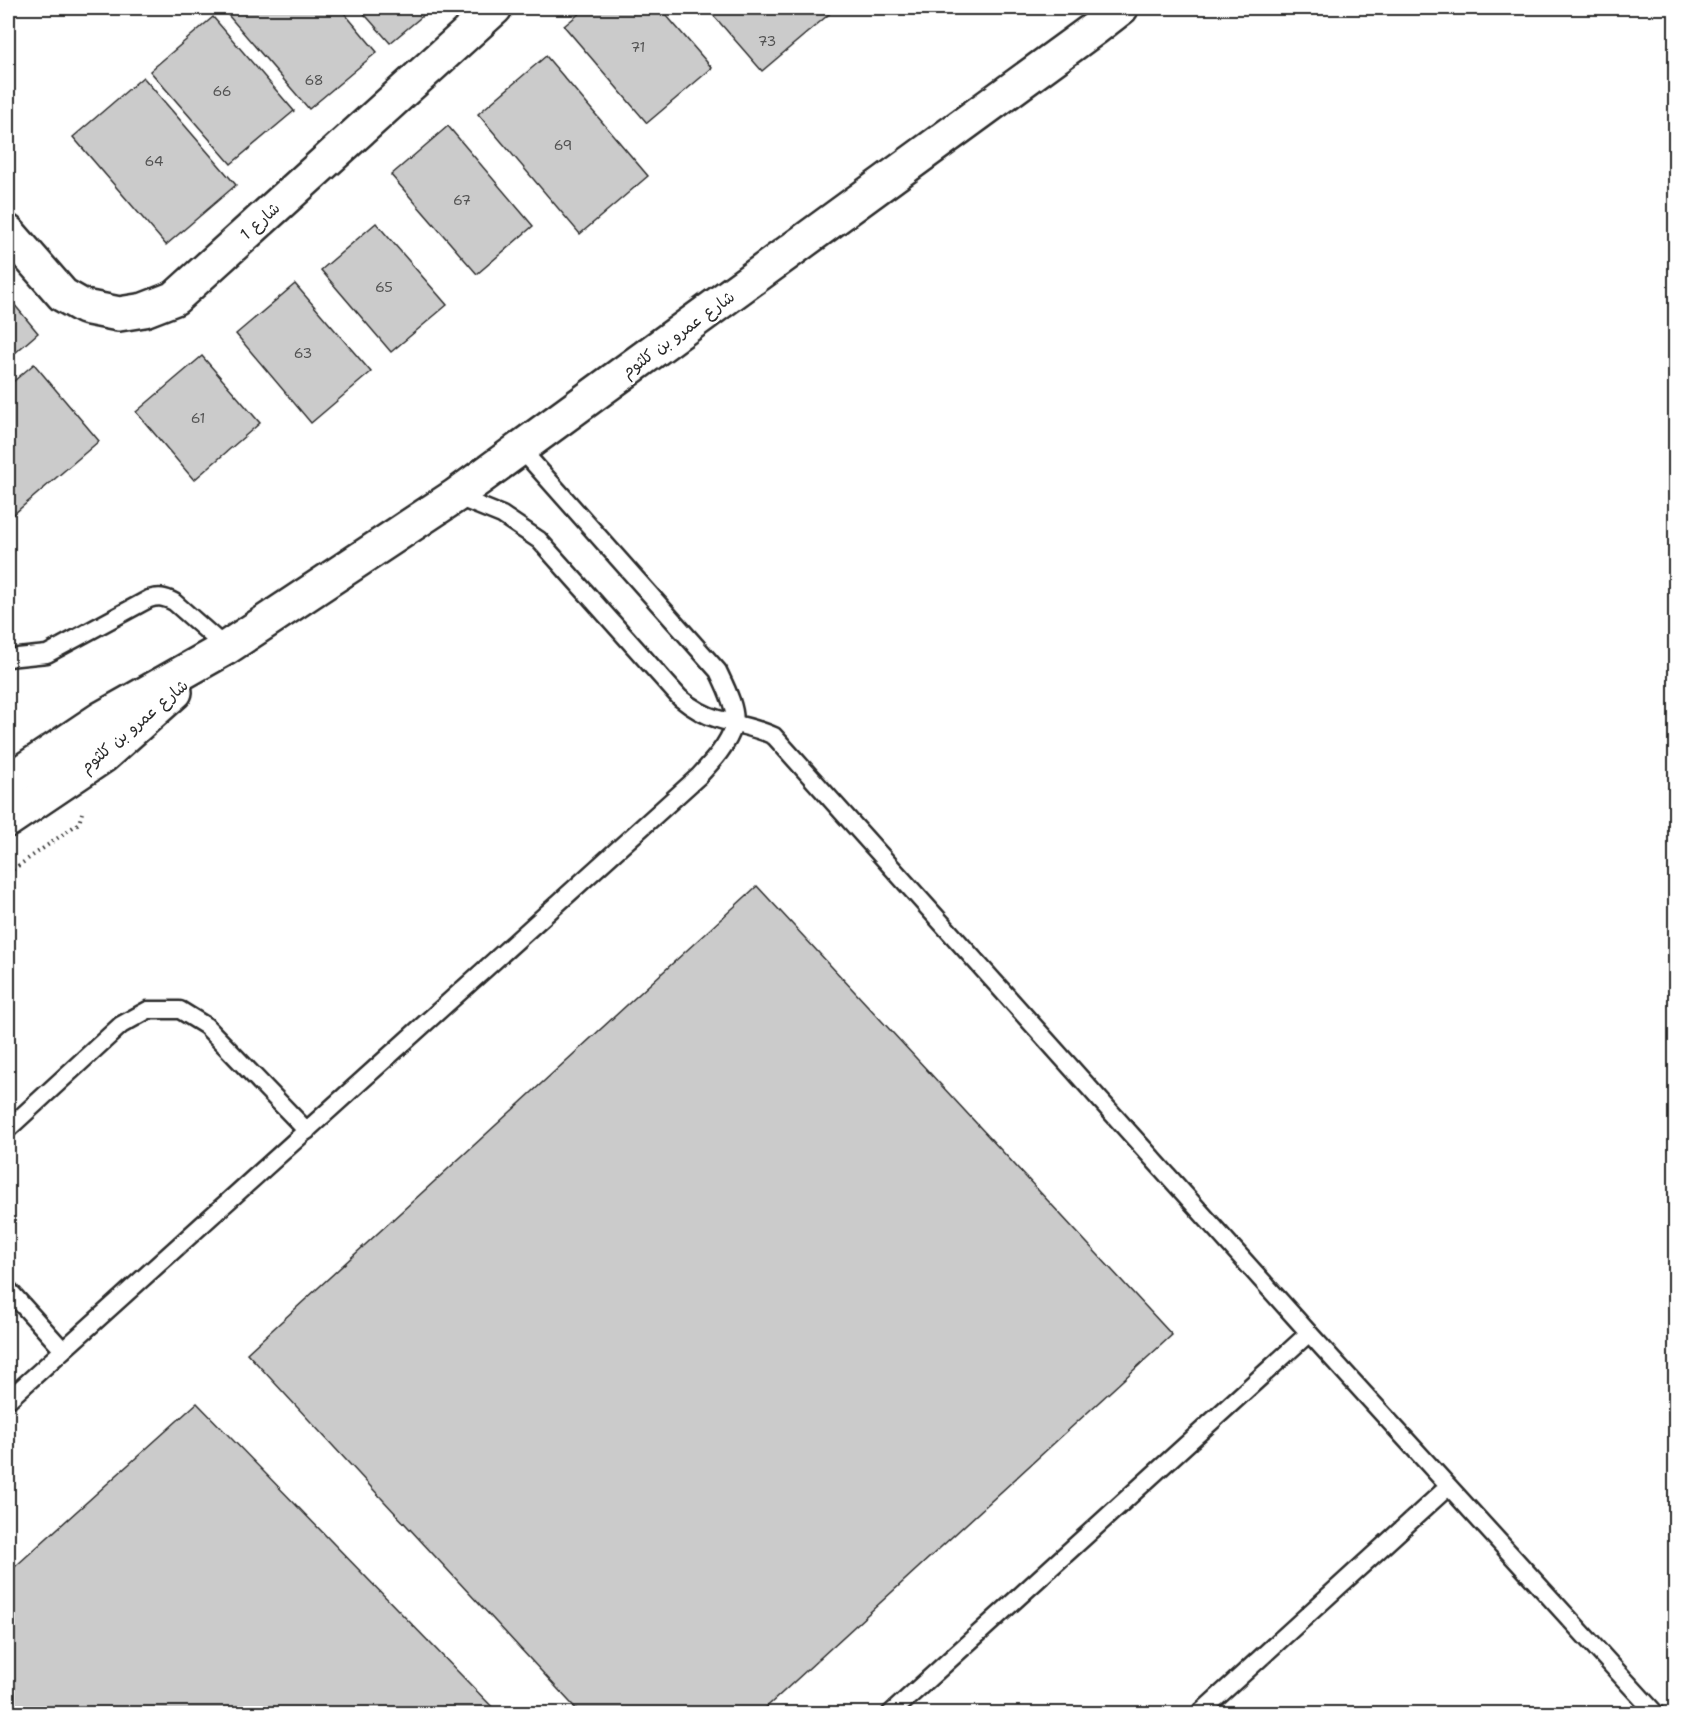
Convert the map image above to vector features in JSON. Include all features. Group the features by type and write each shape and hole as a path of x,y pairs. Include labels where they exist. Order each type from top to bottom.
{"street":[{"name":"شارع 1","path":"8,232 63,295 84,307 119,314 144,310 175,298 495,8"},
{"name":"شارع عمرو بن كلثوم","path":"8,781 102,718 226,648 455,496 1121,8"},
{"name":"شارع عمرو بن كلثوم","path":"8,820 103,756 226,648"}],"lane":[{"path":"8,1400 699,776 721,750 735,724 727,690 718,671 522,449"},
{"path":"455,496 502,515 539,540 680,698 699,711 735,724 748,725 774,736 1309,1334 1656,1713"},
{"path":"8,658 47,654 149,599 158,597 174,602 226,648"},
{"path":"8,1129 121,1025 148,1010 180,1010 206,1026 308,1131"},
{"path":"8,1289 63,1350"},
{"path":"890,1713 1309,1334"},
{"path":"1199,1713 1448,1487"}],"building":[{"path":"222,8 340,8 377,52 309,109"},
{"path":"359,8 432,8 390,43"},
{"path":"586,8 660,8 712,68 647,123 564,26"},
{"path":"707,8 832,8 834,10 762,71"},
{"path":"213,17 294,111 231,164 150,71"},
{"path":"546,56 648,176 580,234 478,114"},
{"path":"143,77 236,185 166,245 73,137"},
{"path":"448,126 533,226 477,274 391,175"},
{"path":"376,223 447,305 391,352 321,270"},
{"path":"295,284 371,372 311,423 236,334"},
{"path":"8,297 38,333 8,359"},
{"path":"202,356 260,423 194,480 136,412"},
{"path":"34,364 99,441 8,519 8,386"},
{"path":"757,886 1172,1335 759,1714 581,1714 247,1353"},
{"path":"197,1403 499,1714 8,1714 8,1573"}]}
